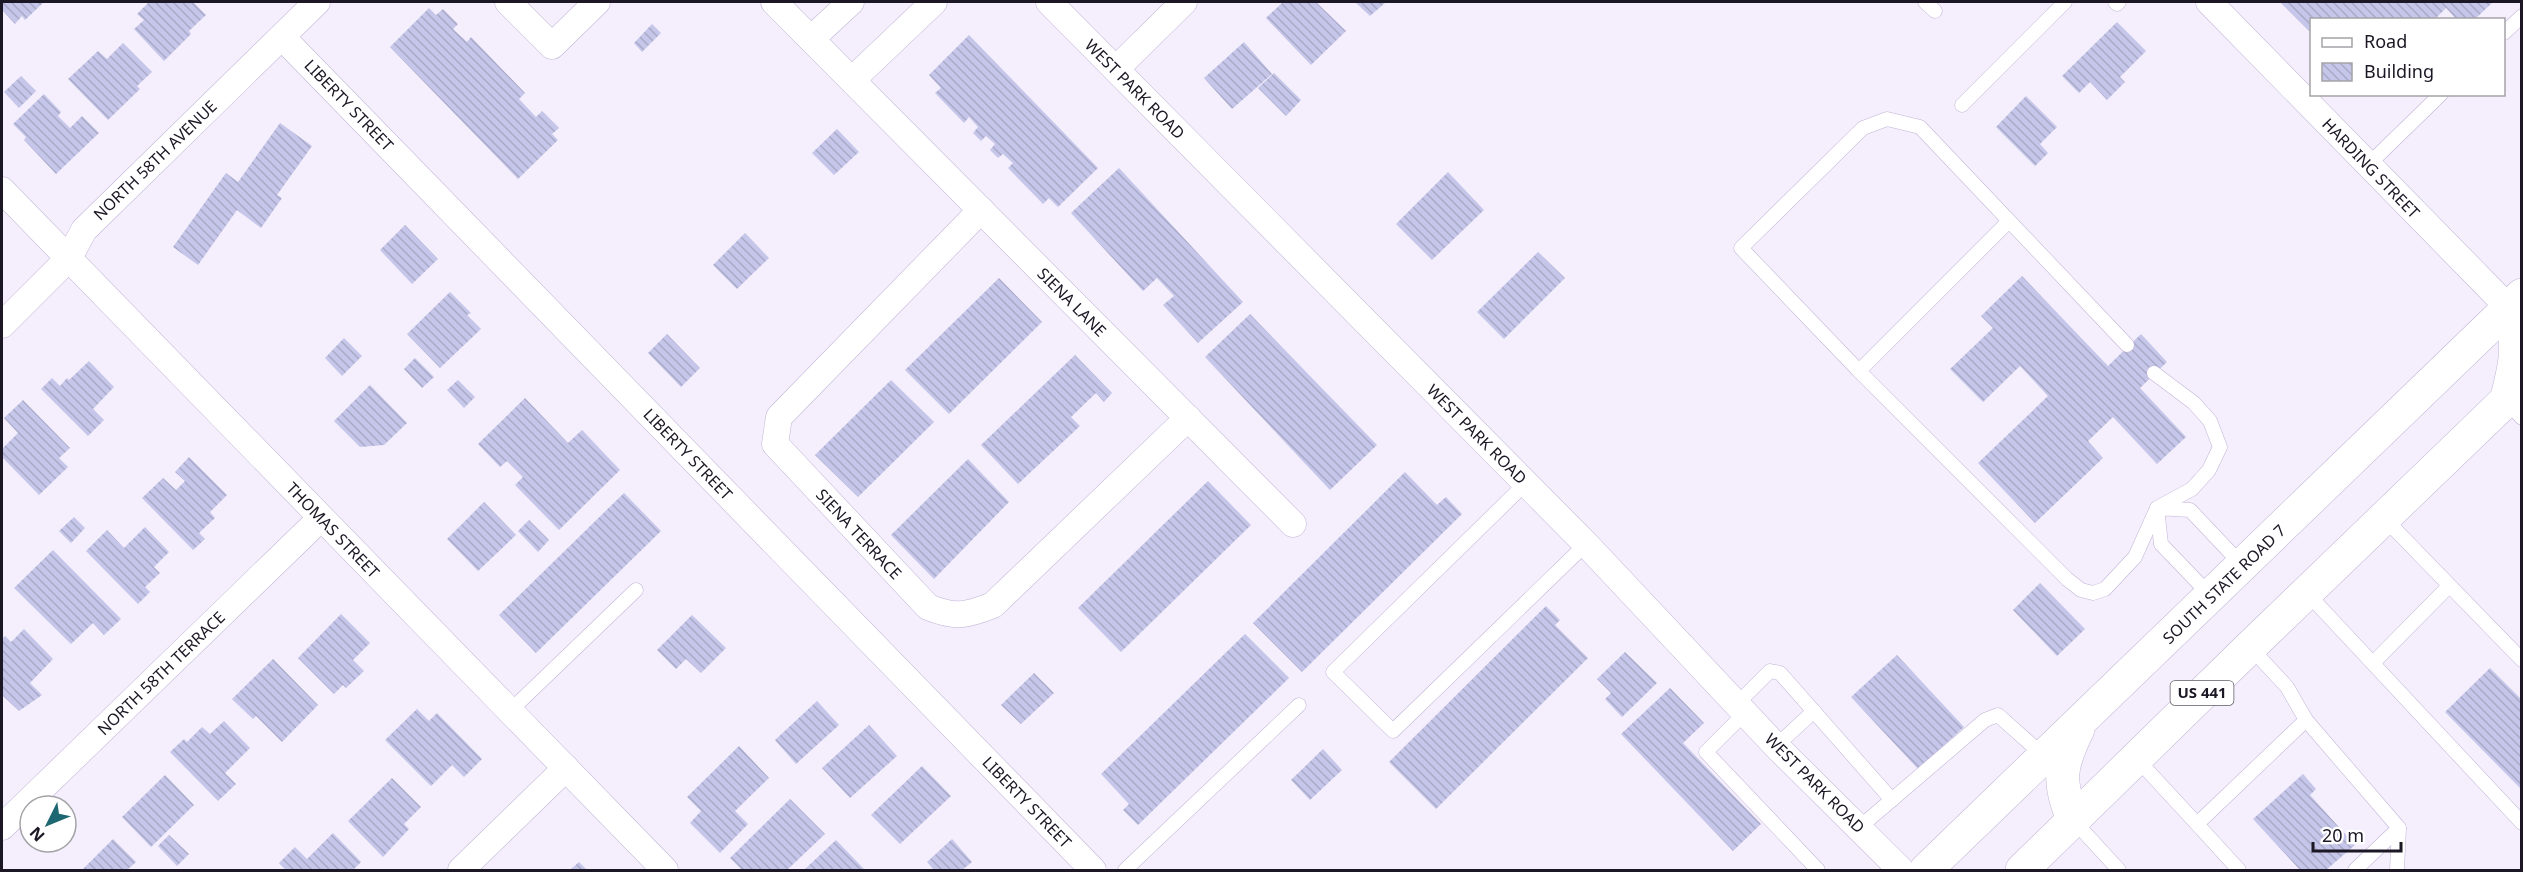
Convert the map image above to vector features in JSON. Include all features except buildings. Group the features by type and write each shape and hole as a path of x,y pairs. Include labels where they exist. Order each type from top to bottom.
{"main road":[{"path":"2515,302 2516,402"},
{"name":"SOUTH STATE ROAD 7","path":"1926,870 2515,302"},
{"name":"US 441","path":"2022,870 2384,518 2516,402"},
{"path":"2073,820 2063,792 2062,773 2065,755 2083,719"}],"street":[{"name":"NORTH 58TH AVENUE","path":"2,326 69,258 84,230 317,2"},
{"path":"508,2 552,46 597,2"},
{"name":"SIENA LANE","path":"774,2 1293,524"},
{"path":"811,39 850,2"},
{"path":"852,80 934,2"},
{"name":"WEST PARK ROAD","path":"1049,2 1586,544 1776,746 1901,870"},
{"path":"1116,69 1184,2"},
{"name":"HARDING STREET","path":"2217,4 2368,165 2515,302"},
{"name":"LIBERTY STREET","path":"282,37 1093,870"},
{"name":"THOMAS STREET","path":"2,190 665,870"},
{"name":"SIENA TERRACE","path":"981,210 779,417 775,444 928,607 948,615 970,615 993,605 1188,418"},
{"name":"NORTH 58TH TERRACE","path":"2,827 321,518"},
{"path":"461,870 566,768"}],"lane":[{"path":"1962,105 2065,2"},
{"path":"2505,32 2522,16"},
{"path":"2368,165 2439,96"},
{"path":"2127,345 1920,127 1887,119 1863,128 1741,248 1858,371 2067,579 2081,590 2093,593 2105,589 2135,557 2157,508 2192,489 2209,470 2220,447 2210,422 2194,404 2154,373"},
{"path":"1858,371 2009,221"},
{"path":"1526,483 1333,672 1393,731 1586,544"},
{"path":"2157,508 2190,510 2243,566"},
{"path":"2157,508 2161,544 2211,596"},
{"path":"2384,518 2522,660"},
{"path":"2373,663 2450,586"},
{"path":"510,711 636,590"},
{"path":"2307,593 2522,823"},
{"path":"2250,647 2287,687 2306,720 2399,828 2397,870"},
{"path":"1818,870 1706,752 1770,672 1780,673 1892,800"},
{"path":"1125,870 1299,705"},
{"path":"1776,746 1814,711"},
{"path":"1860,827 1985,720 1998,715 2044,756"},
{"path":"2197,824 2306,720"},
{"path":"2136,758 2239,870"},
{"path":"2073,820 2119,870"},
{"path":"2355,870 2399,828"}]}
